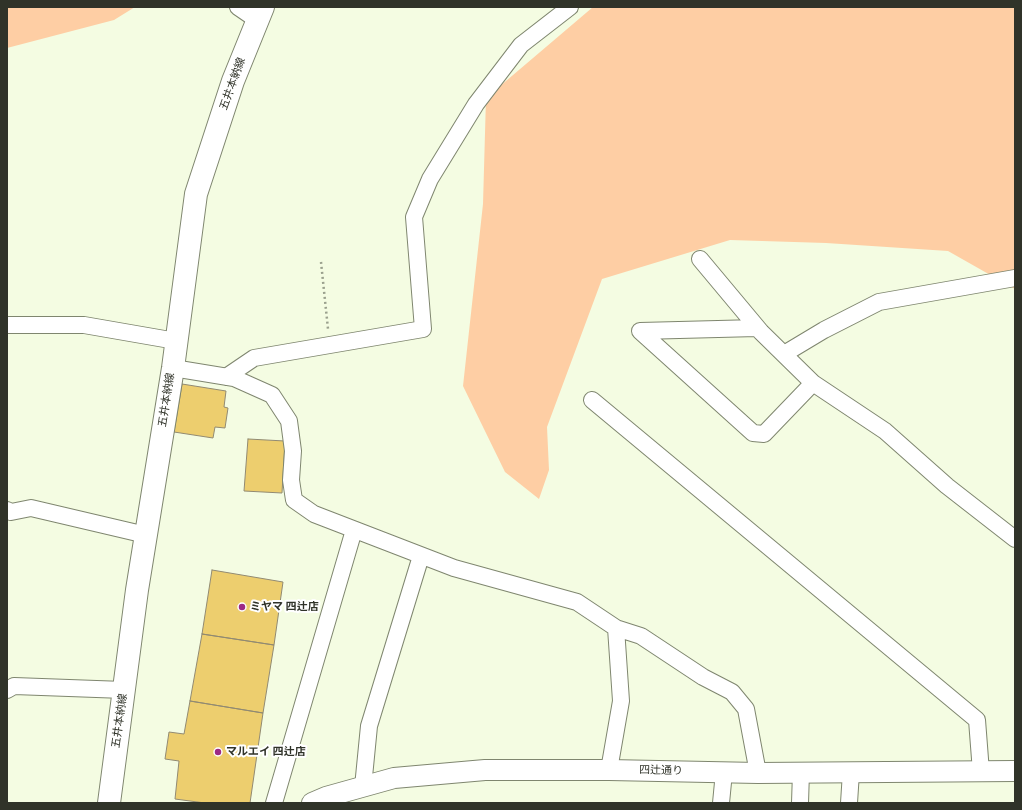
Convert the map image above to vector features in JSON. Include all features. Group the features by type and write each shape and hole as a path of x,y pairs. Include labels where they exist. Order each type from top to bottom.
{"main road":[{"name":"五井本納線","path":"108,803 146,536 173,368 196,194 233,81 260,14"}],"street":[{"path":"238,7 260,14"},
{"path":"226,377 254,358 423,329 414,217 430,179 476,104 521,45 570,7"},
{"path":"700,259 757,328 813,383 885,431 947,486 1015,539"},
{"path":"784,354 824,330 879,302 1015,278"},
{"path":"7,324 84,324 176,341"},
{"path":"757,328 640,331 752,433 764,434 813,383"},
{"path":"173,368 226,377 255,386 272,395 289,421 293,451 291,480 294,500 314,514 454,568 577,602 616,628 641,636 703,677 732,692 746,709 758,773"},
{"path":"592,400 977,720 981,772"},
{"path":"7,510 10,512 31,508 146,536"},
{"path":"274,803 354,530"},
{"path":"363,786 369,726 421,556"},
{"path":"610,770 621,701 616,628"},
{"path":"7,690 14,686 124,690"},
{"name":"四辻通り","path":"312,803 326,797 394,778 485,770 610,770 758,773 1015,771"},
{"path":"721,803 724,772"},
{"path":"800,803 801,772"},
{"path":"849,803 851,772"}],"path":[{"path":"321,262 330,345"}],"shaded area":[{"path":"7,7 135,7 114,20 7,48"},
{"path":"593,7 1015,7 1015,289 948,251 826,243 730,240 602,279 547,427 549,470 539,499 505,472 463,386 483,204 486,98"}],"building":[{"path":"182,384 226,391 224,407 228,408 225,428 215,427 213,438 174,432"},
{"path":"248,439 285,441 282,493 244,491"},
{"path":"212,570 283,582 274,645 202,634"},
{"path":"202,634 274,645 263,713 190,701"},
{"path":"190,701 263,713 250,803 205,803 175,799 179,761 165,759 169,732 184,734"}],"place":[{"name":"ミヤマ 四辻店","path":"242,607"},
{"name":"マルエイ 四辻店","path":"218,752"}]}
